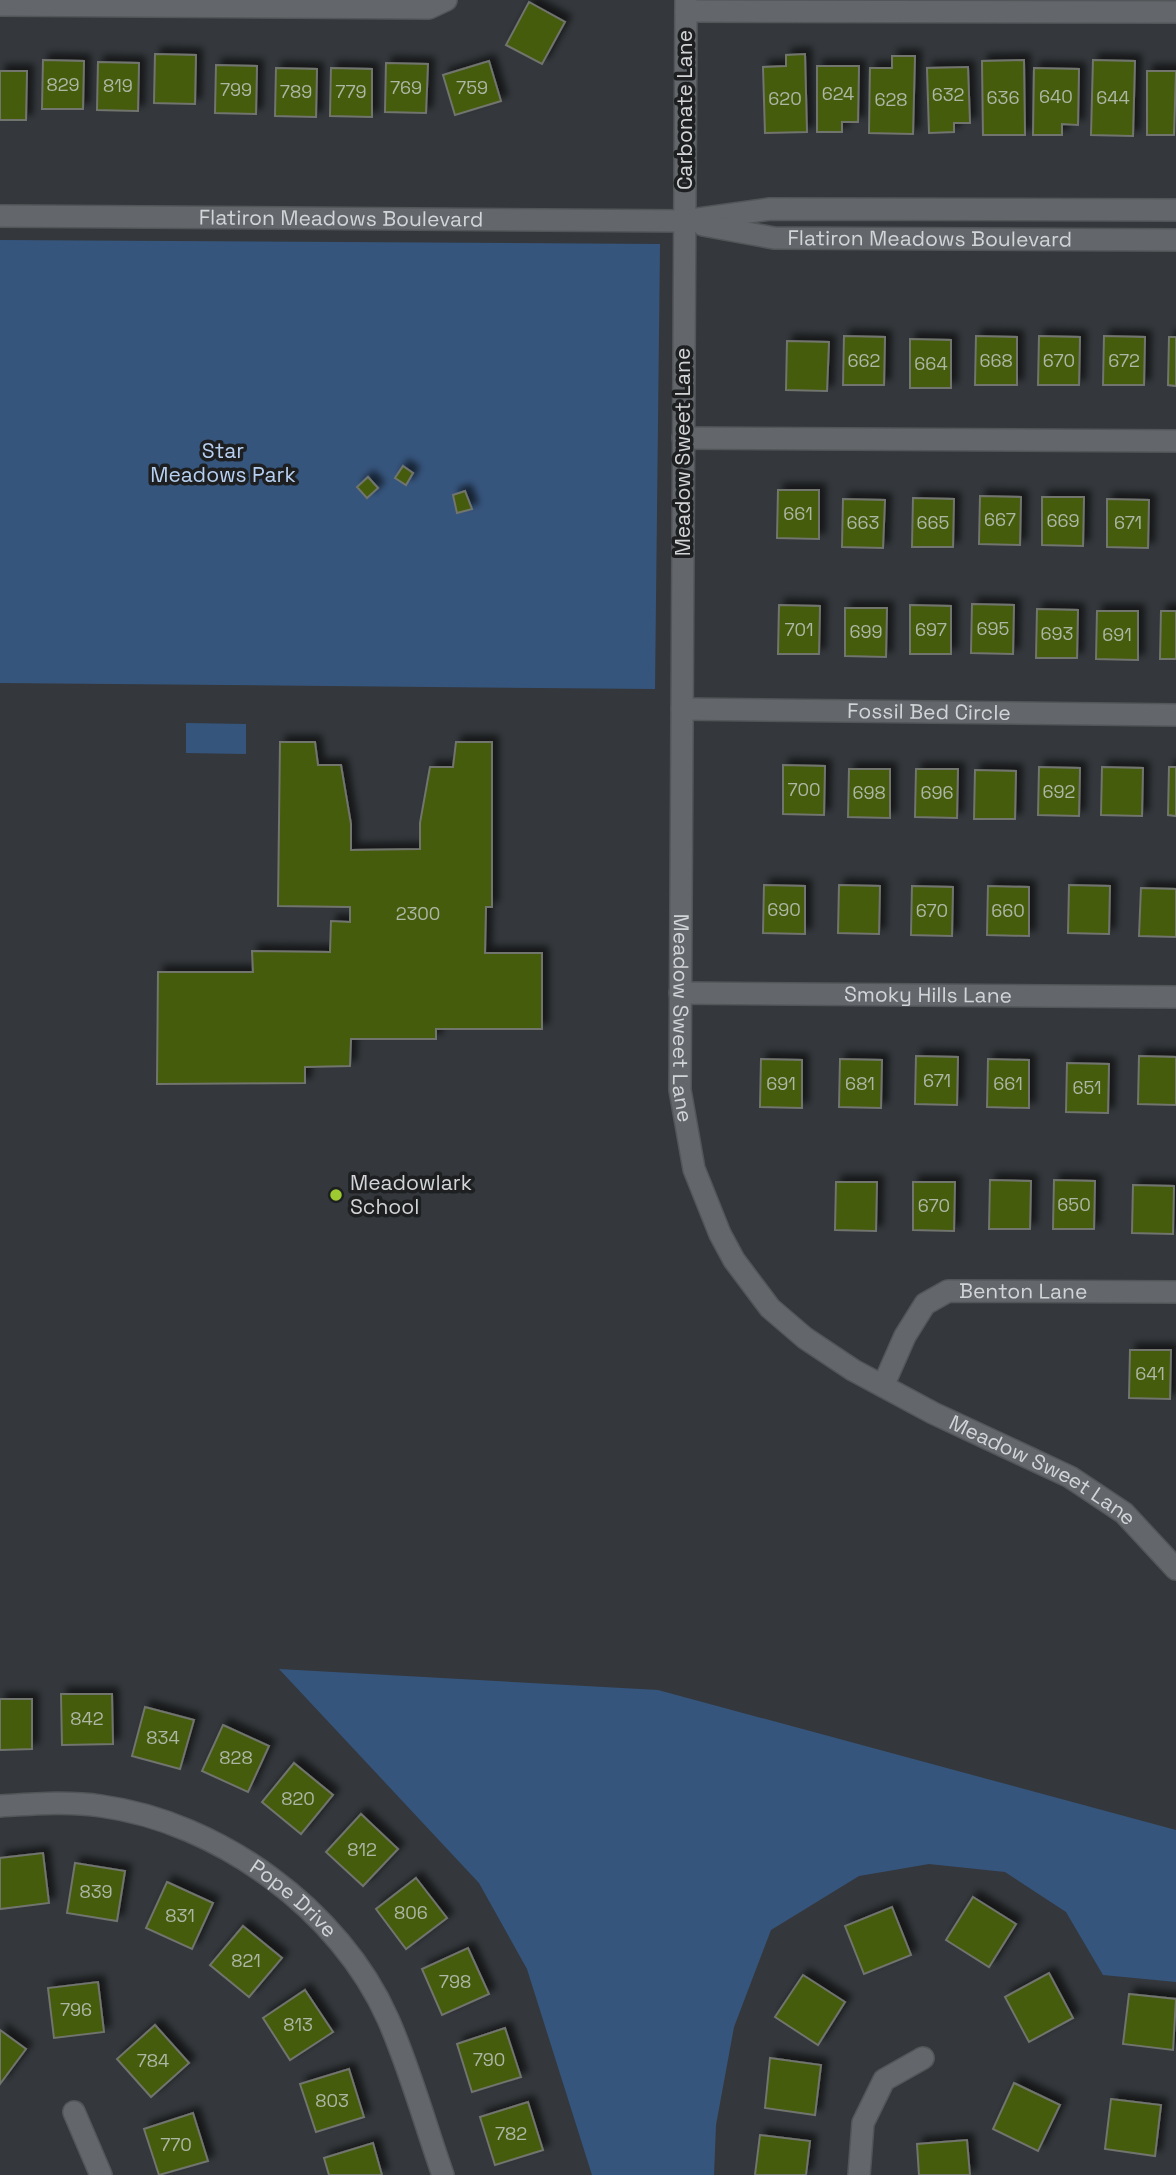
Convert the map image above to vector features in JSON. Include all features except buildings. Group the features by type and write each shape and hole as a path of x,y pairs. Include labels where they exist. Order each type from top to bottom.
{"street":[{"path":"0,5 429,8 446,0"},
{"path":"686,6 1176,12"},
{"name":"Carbonate Lane","path":"684,221 686,6"},
{"name":"Flatiron Meadows Boulevard","path":"0,216 684,221 770,209 1176,210"},
{"name":"Flatiron Meadows Boulevard","path":"684,221 774,238 1176,240"},
{"name":"Meadow Sweet Lane","path":"684,221 680,1090 694,1169 720,1234 734,1260 770,1308 805,1338 883,1387 1070,1477 1124,1513 1176,1569"},
{"path":"684,438 1176,441"},
{"name":"Fossil Bed Circle","path":"682,709 1176,715"},
{"name":"Smoky Hills Lane","path":"680,993 1176,997"},
{"name":"Benton Lane","path":"883,1387 905,1336 925,1304 948,1291 1176,1292"},
{"name":"Pope Drive","path":"0,1806 44,1803 101,1806 156,1818 225,1848 296,1896 350,1953 388,2018 443,2175"},
{"path":"859,2175 863,2123 884,2080 923,2058"},
{"path":"75,2112 101,2175"}],"green space":[{"name":"Star Meadows Park","path":"0,240 660,244 655,689 0,683"},
{"path":"186,723 246,724 246,754 186,753"},
{"path":"279,1669 658,1690 1176,1830 1176,1982 1103,1975 1066,1912 1005,1872 929,1864 859,1876 771,1930 734,2027 716,2125 714,2175 592,2175 527,1969 479,1883"}],"place":[{"name":"Meadowlark School","path":"336,1195"}]}
